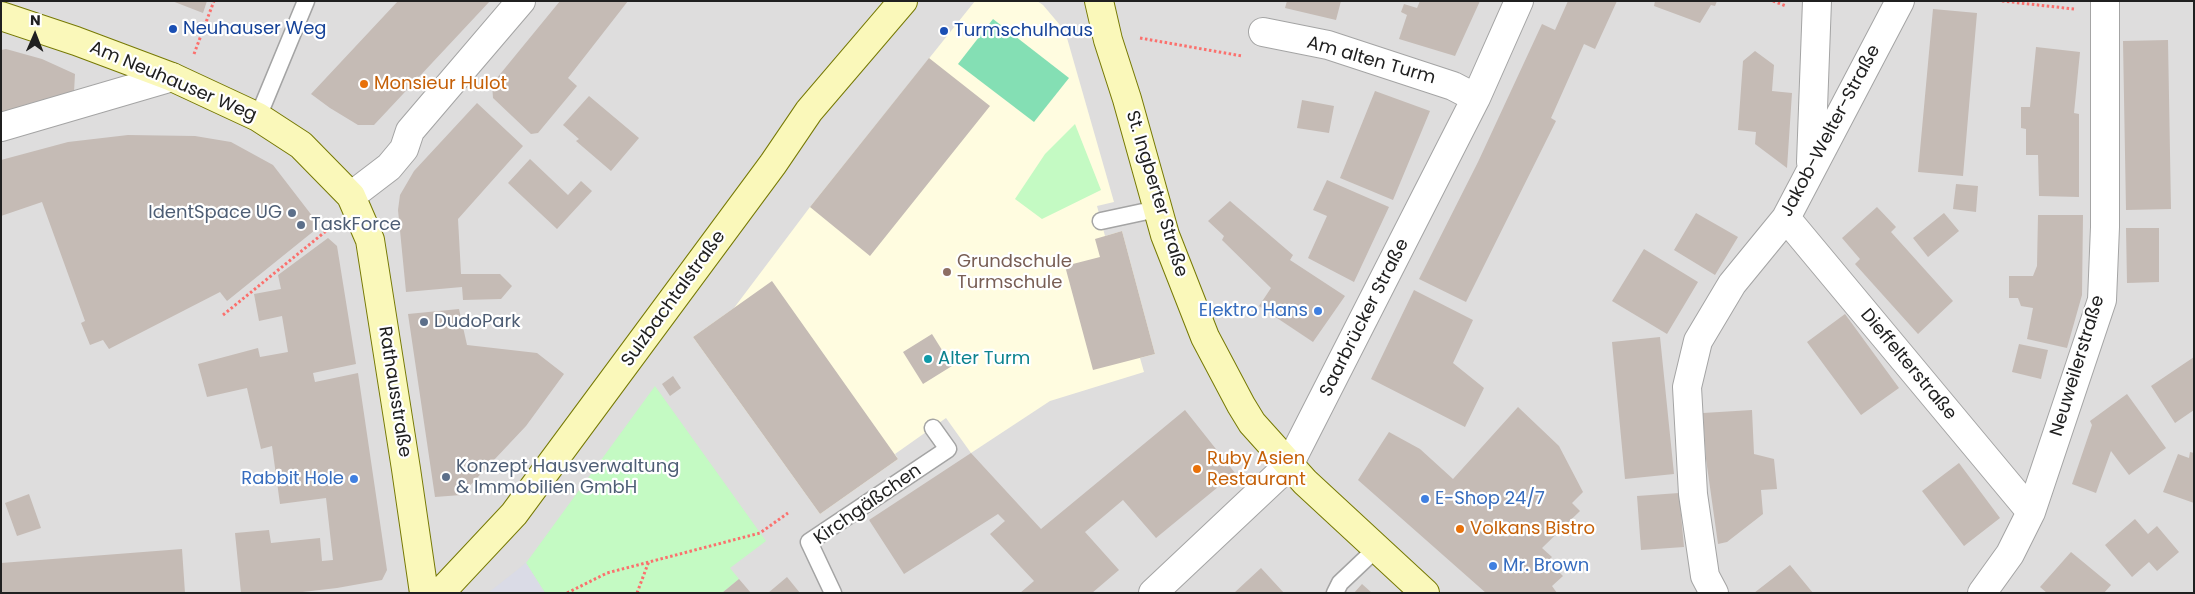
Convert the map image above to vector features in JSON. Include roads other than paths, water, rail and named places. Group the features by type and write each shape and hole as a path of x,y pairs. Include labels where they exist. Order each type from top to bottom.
{"main road":[{"name":"Sulzbachtalstraße","path":"440,593 514,514 773,164 809,111 903,1"},
{"name":"St. Ingberter Straße","path":"1080,1 1108,40"},
{"name":"St. Ingberter Straße","path":"1098,1 1168,244 1205,337 1252,423 1289,465 1425,593"},
{"name":"Am Neuhauser Weg","path":"1,16 76,41 177,80 258,117 301,145 354,201"},
{"name":"Rathausstraße","path":"354,201 370,240 424,593"}],"street":[{"path":"354,201 404,150 410,130 521,1"},
{"name":"Saarbrücker Straße","path":"1153,593 1289,465 1476,98 1519,1"},
{"path":"1810,169 1817,1"},
{"name":"Jakob-Welter-Straße","path":"1714,593 1705,576 1693,494 1687,387 1698,341 1732,284 1786,218 1810,169 1900,1"},
{"name":"Neuweilerstraße","path":"1982,593 2010,554 2031,512 2102,300 2105,227 2105,1"},
{"name":"Am alten Turm","path":"1263,32 1328,45 1453,86 1476,98"},
{"path":"1,127 177,80"},
{"name":"Dieffelterstraße","path":"1786,218 2031,512"}],"lane":[{"path":"258,117 306,1"},
{"path":"1101,222 1157,209"},
{"name":"Kirchgäßchen","path":"833,593 809,542 948,449 933,428"},
{"path":"1335,593 1340,583 1377,548"}],"place":[{"name":"Neuhauser Weg","path":"173,29"},
{"name":"Turmschulhaus","path":"944,31"},
{"name":"Monsieur Hulot","path":"364,84"},
{"name":"IdentSpace UG","path":"292,213"},
{"name":"TaskForce","path":"301,225"},
{"name":"Grundschule Turmschule","path":"947,272"},
{"name":"Elektro Hans","path":"1318,311"},
{"name":"DudoPark","path":"424,322"},
{"name":"Alter Turm","path":"928,359"},
{"name":"Ruby Asien Restaurant","path":"1197,469"},
{"name":"Konzept Hausverwaltung & Immobilien GmbH","path":"446,477"},
{"name":"Rabbit Hole","path":"354,479"},
{"name":"E-Shop 24/7","path":"1425,499"},
{"name":"Volkans Bistro","path":"1460,529"},
{"name":"Mr. Brown","path":"1493,566"}]}
